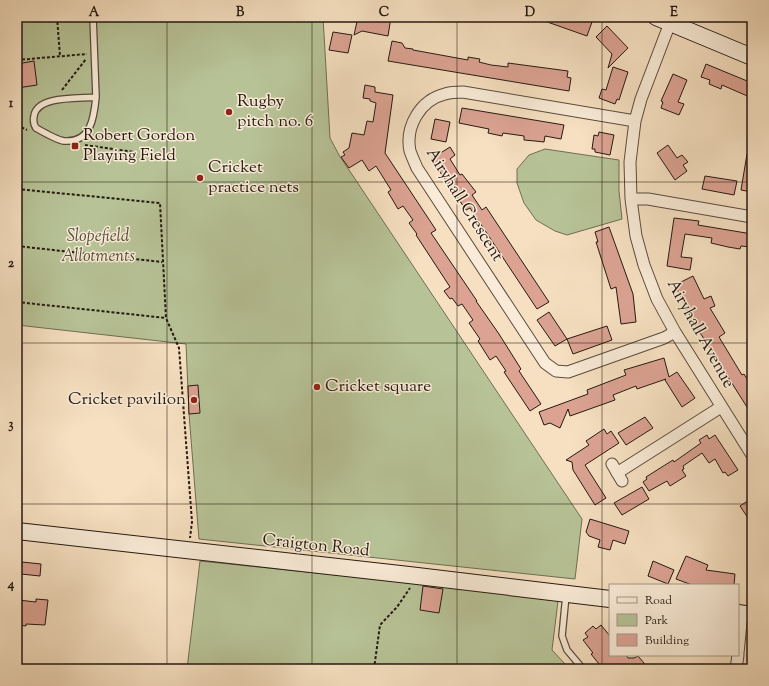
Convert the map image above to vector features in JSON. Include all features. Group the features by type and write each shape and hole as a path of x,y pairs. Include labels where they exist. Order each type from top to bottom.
{"street":[{"path":"663,20 752,57"},
{"name":"Airyhall Avenue","path":"663,20 634,121 630,162 631,199 636,236 644,265 657,299 675,332 752,455"},
{"name":"Airyhall Crescent","path":"634,121 463,92 444,94 427,102 415,116 409,134 410,151 417,168 545,363 556,371 568,372 664,338 675,332"},
{"path":"631,199 648,198 752,217"},
{"name":"Airyhall Avenue","path":"617,473 721,407"},
{"name":"Craigton Road","path":"17,531 409,575 609,600"},
{"path":"739,647 744,614"},
{"path":"736,669 738,656"}],"lane":[{"path":"93,17 96,98 94,118 88,133 77,140 63,141 36,128 33,124 34,112 44,102 52,100 96,98"},
{"path":"566,594 562,636 567,650 583,669"}],"path":[{"path":"57,17 60,56"},
{"path":"17,60 90,54 60,93"},
{"path":"17,189 160,203 166,318 179,348 192,522 188,551"},
{"path":"17,246 162,262"},
{"path":"17,302 166,318"},
{"path":"374,669 380,625 397,607 411,587 409,575"}],"green space":[{"name":"Slopefield Allotments","path":"17,17 323,17 330,138 339,155 582,519 575,579 199,539 189,414 186,344 17,325"},
{"path":"545,149 619,160 619,191 622,219 567,235 555,231 536,220 524,203 517,183 517,169 529,155"},
{"path":"200,561 424,584 558,601 552,650 565,664 564,669 187,669"}],"building":[{"path":"358,17 391,17 388,36 362,31 354,35"},
{"path":"536,17 577,17 592,22 587,36"},
{"path":"607,26 628,48 608,68 612,54 596,37"},
{"path":"333,32 352,35 348,53 329,50"},
{"path":"392,41 402,43 405,48 413,50 468,60 468,57 480,59 479,62 491,65 508,67 508,63 568,71 567,77 571,78 569,91 388,61"},
{"path":"34,61 37,85 17,88 17,64"},
{"path":"706,64 752,83 752,98 722,85 721,89 709,84 710,80 701,77"},
{"path":"613,67 628,72 619,100 617,99 615,104 599,98 602,89 606,90"},
{"path":"673,74 687,80 678,102 684,104 679,115 661,108 663,102 661,101"},
{"path":"365,85 375,87 375,92 393,95 385,153 436,230 431,233 499,334 521,369 519,371 541,404 530,411 504,372 506,371 496,356 490,360 478,341 480,339 469,323 473,320 462,304 458,306 444,291 450,287 409,223 413,220 403,206 398,209 388,192 391,190 376,166 369,171 362,160 349,168 341,157 345,155 343,152 349,148 352,133 364,135 367,121 373,122 376,103 370,101 370,99 363,98"},
{"path":"462,108 564,125 561,139 545,136 544,142 524,140 524,136 503,133 502,136 488,133 489,129 459,123"},
{"path":"435,119 450,122 446,142 431,139"},
{"path":"599,132 614,135 610,155 595,152 595,149 592,149 594,135 598,136"},
{"path":"668,145 677,158 682,155 688,162 683,165 687,171 675,180 657,153"},
{"path":"450,147 455,155 450,159 460,175 462,174 476,192 472,195 482,210 486,207 549,302 537,309 470,208 466,210 431,159"},
{"path":"747,154 752,155 752,192 741,190"},
{"path":"705,176 737,181 734,195 702,189"},
{"path":"674,218 699,221 698,225 752,234 750,247 741,246 740,249 728,247 711,243 712,238 685,234 681,257 692,258 690,270 667,266"},
{"path":"609,227 633,294 636,322 621,324 616,287 611,289 596,242 598,242 595,232"},
{"path":"693,276 704,299 711,296 715,306 710,308 725,333 719,337 742,375 744,374 752,387 752,415 692,320 675,285"},
{"path":"549,312 567,339 555,346 537,320"},
{"path":"607,326 612,340 573,354 567,339"},
{"path":"664,358 669,377 677,372 695,398 682,407 665,380 666,379 637,389 636,386 613,395 615,400 570,416 568,409 560,428 550,423 544,425 539,412 588,394 587,390 626,375 624,370"},
{"name":"Cricket pavilion","path":"198,385 200,413 189,414 188,386"},
{"path":"645,417 653,428 626,445 618,433"},
{"path":"604,429 607,434 611,431 619,443 585,465 606,498 595,505 573,470 572,462 566,460 589,445 586,441"},
{"path":"707,435 709,439 715,435 738,470 728,476 725,472 723,473 715,459 709,463 702,453 683,466 684,469 682,470 686,476 670,486 667,481 649,491 643,482 647,479 646,477 673,460 674,462 701,443 699,440"},
{"path":"642,487 649,499 622,515 614,503"},
{"path":"752,498 752,524 740,506"},
{"path":"590,519 629,531 625,544 613,540 610,550 598,547 600,540 589,536 586,532"},
{"path":"686,556 708,565 706,570 735,574 734,584 689,584 676,579"},
{"path":"653,561 674,570 668,584 648,576"},
{"path":"22,562 41,564 40,576 21,574"},
{"path":"423,586 443,589 439,613 420,610"},
{"path":"36,599 48,600 45,625 17,625 18,600 36,602"},
{"path":"601,625 609,635 609,656 627,656 628,658 634,658 638,656 649,669 603,669 591,654 593,653 583,640 588,637 585,633 593,626 596,629"}],"place":[{"name":"Rugby pitch no. 6","path":"229,112"},
{"name":"Robert Gordon Playing Field","path":"75,146"},
{"name":"Cricket practice nets","path":"200,178"},
{"name":"Cricket square","path":"317,387"},
{"name":"Cricket pavilion","path":"194,400"}]}
